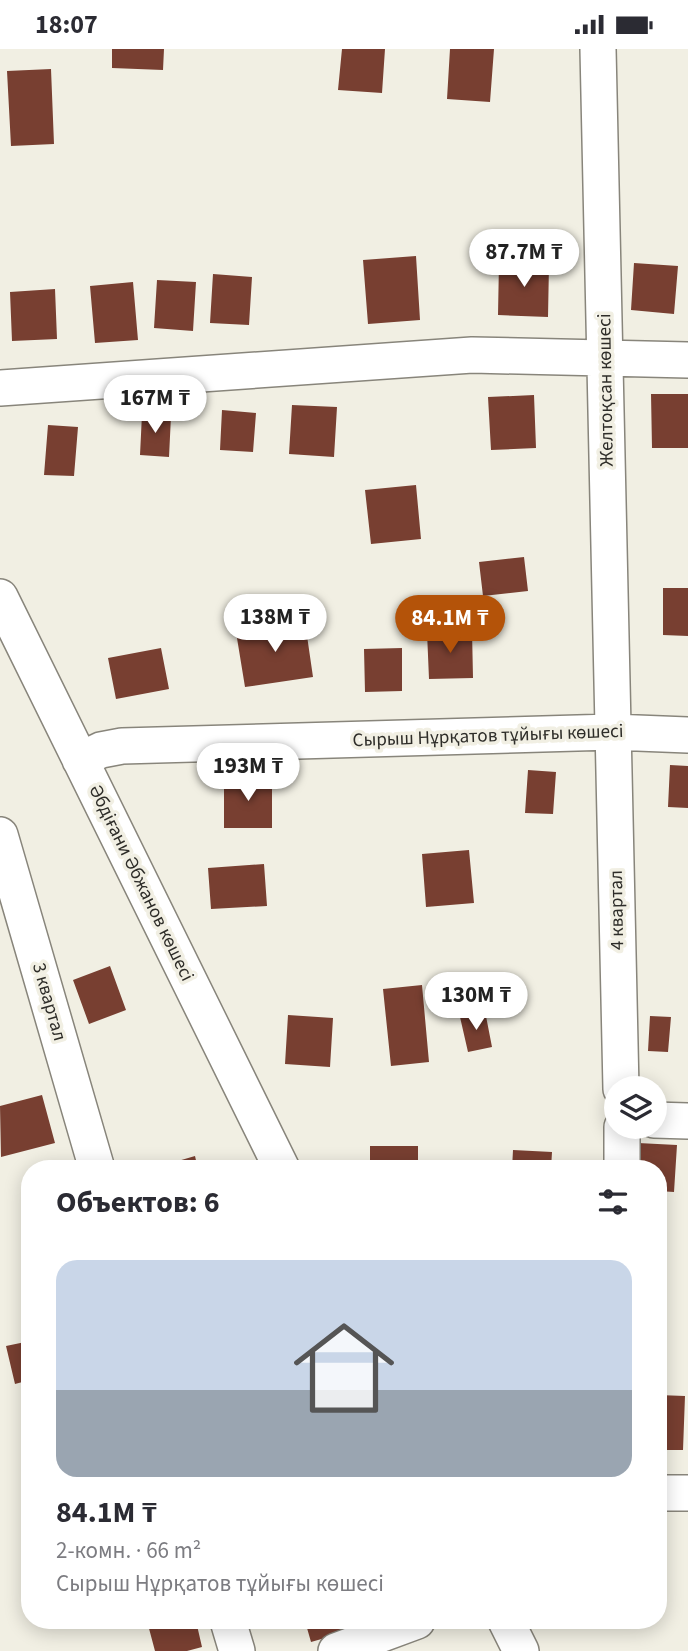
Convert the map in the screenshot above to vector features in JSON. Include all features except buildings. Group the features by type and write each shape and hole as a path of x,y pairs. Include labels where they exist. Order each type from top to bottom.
{"street":[{"name":"Желтоқсан көшесі","path":"598,49 612,732"},
{"path":"0,388 472,355 688,360"},
{"name":"Әбдіғани Әбжанов көшесі","path":"0,597 7,630 80,760 278,1160"},
{"name":"Сырыш Нұрқатов тұйығы көшесі","path":"80,760 101,750 122,746 612,732 688,734"},
{"name":"4 квартал","path":"612,732 621,1076"},
{"name":"3 квартал","path":"0,835 94,1160"},
{"path":"667,1120 688,1121"},
{"path":"622,1139 622,1160"},
{"path":"667,1493 688,1493"},
{"path":"231,1629 237,1651"},
{"path":"336,1651 395,1629"},
{"path":"510,1629 521,1651"}]}
